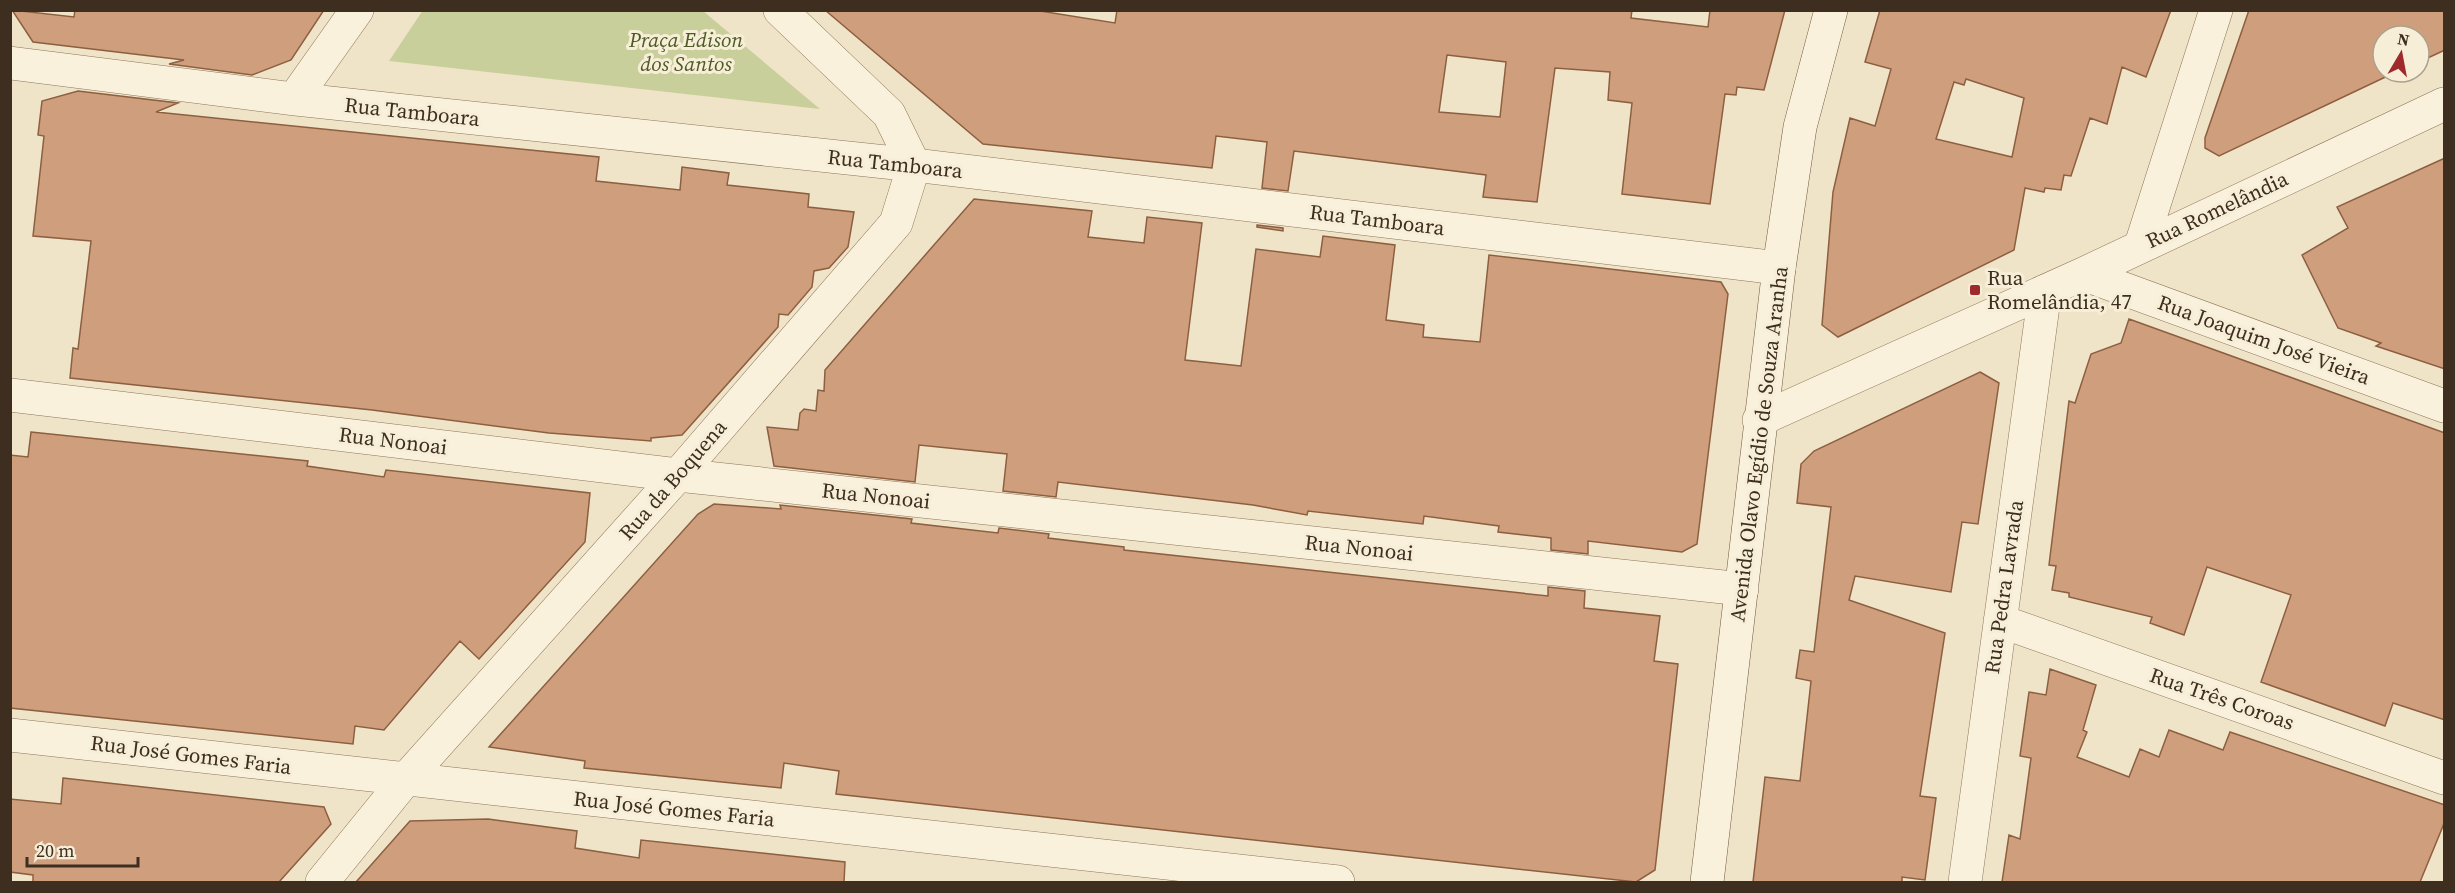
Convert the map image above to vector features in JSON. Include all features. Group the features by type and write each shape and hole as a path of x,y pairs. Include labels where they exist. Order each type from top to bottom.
{"street":[{"path":"294,99 357,10"},
{"path":"780,10 889,114 914,165"},
{"name":"Avenida Olavo Egídio de Souza Aranha","path":"1707,882 1742,589 1759,420 1779,268 1800,127 1831,10"},
{"path":"2140,245 2216,10"},
{"name":"Rua Tamboara","path":"10,63 294,99 914,165 1779,268"},
{"name":"Rua Romelândia","path":"1759,420 2083,274 2140,245 2445,104"},
{"name":"Rua da Boquena","path":"322,882 405,780 678,475 896,223 914,165"},
{"name":"Rua Joaquim José Vieira","path":"2083,274 2445,406"},
{"name":"Rua Pedra Lavrada","path":"1965,882 2045,291"},
{"name":"Rua Nonoai","path":"10,395 678,475 1742,589"},
{"name":"Rua Três Coroas","path":"2000,621 2445,778"},
{"name":"Rua José Gomes Faria","path":"10,735 405,780 1128,871 1338,882"}],"green space":[{"name":"Praça Edison dos Santos","path":"423,10 703,11 820,109 389,61"}],"building":[{"path":"12,10 74,17 75,10 324,10 291,60 252,75 169,64 184,60 33,42"},
{"path":"825,10 1034,10 1115,23 1117,10 1632,10 1631,18 1708,27 1710,10 1785,10 1764,90 1737,87 1736,95 1725,94 1710,204 1622,194 1632,103 1608,100 1610,72 1555,68 1537,202 1483,197 1486,175 1294,151 1288,191 1262,188 1267,142 1216,136 1212,168 983,144","holes":["1447,55 1506,62 1500,117 1439,112"]},
{"path":"1880,10 2171,10 2146,77 2122,67 2107,124 2090,118 2071,176 2064,175 2061,190 2045,188 2044,192 2025,188 2014,250 1838,337 1822,325 1833,192 1850,118 1875,126 1891,69 1865,62","holes":["1966,79 2024,98 2012,157 1936,139 1954,82 1964,85"]},
{"path":"2249,10 2445,10 2445,50 2431,56 2431,24 2371,24 2371,84 2219,156 2205,148 2205,138"},
{"path":"78,91 178,103 156,112 599,157 596,181 680,190 682,167 729,173 727,185 809,194 808,207 854,212 848,247 829,268 814,271 812,287 788,315 779,314 778,327 682,435 651,438 651,441 549,433 372,410 70,378 73,348 78,349 91,241 33,236 44,136 38,135 42,101"},
{"path":"2445,158 2445,369 2376,346 2381,343 2338,328 2302,255 2348,228 2337,207"},
{"path":"974,199 1092,211 1088,237 1144,243 1147,217 1202,223 1185,360 1241,366 1256,249 1320,257 1323,236 1395,245 1386,320 1424,325 1423,337 1480,342 1489,255 1721,282 1728,294 1697,544 1682,552 1588,541 1588,554 1551,550 1551,538 1498,532 1499,526 1424,516 1423,524 1308,511 1307,515 1253,505 1058,482 1056,497 1003,491 1007,454 919,445 915,482 774,466 767,427 798,430 800,413 804,409 816,411 818,390 824,391 825,370"},
{"path":"1257,225 1283,228 1283,231 1257,227"},
{"path":"2129,319 2445,433 2445,720 2393,703 2385,726 2261,682 2291,595 2207,567 2184,635 2150,623 2152,617 2069,597 2069,593 2052,590 2056,566 2049,565 2069,401 2075,403 2091,354 2121,343"},
{"path":"1980,372 1999,383 1978,524 1962,522 1951,592 1855,576 1849,600 1945,633 1920,796 1936,798 1925,880 1902,877 1902,882 1753,882 1765,777 1800,781 1811,681 1796,678 1800,650 1814,652 1831,507 1797,503 1801,464 1814,451"},
{"path":"31,432 308,461 307,466 384,477 386,470 590,493 585,542 479,659 460,641 384,730 355,726 353,744 10,708 10,455 28,457"},
{"path":"714,504 781,509 780,505 912,519 911,523 998,533 999,528 1049,534 1048,538 1124,547 1124,550 1548,596 1548,587 1585,591 1584,608 1660,616 1654,661 1678,664 1655,870 1636,882 836,794 839,771 784,763 781,788 584,768 585,761 489,747 698,514"},
{"path":"2050,669 2096,685 2083,730 2087,732 2077,757 2129,777 2140,749 2159,757 2169,730 2223,750 2230,732 2445,805 2445,821 2420,882 2002,882 2009,835 2020,839 2031,758 2020,756 2029,692 2046,695"},
{"path":"63,778 324,807 331,824 279,882 33,882 33,875 10,872 10,799 61,804"},
{"path":"488,819 577,831 575,848 639,858 641,840 845,862 844,882 356,882 410,821"}],"place":[{"name":"Rua Romelândia, 47","path":"1975,290"}]}
